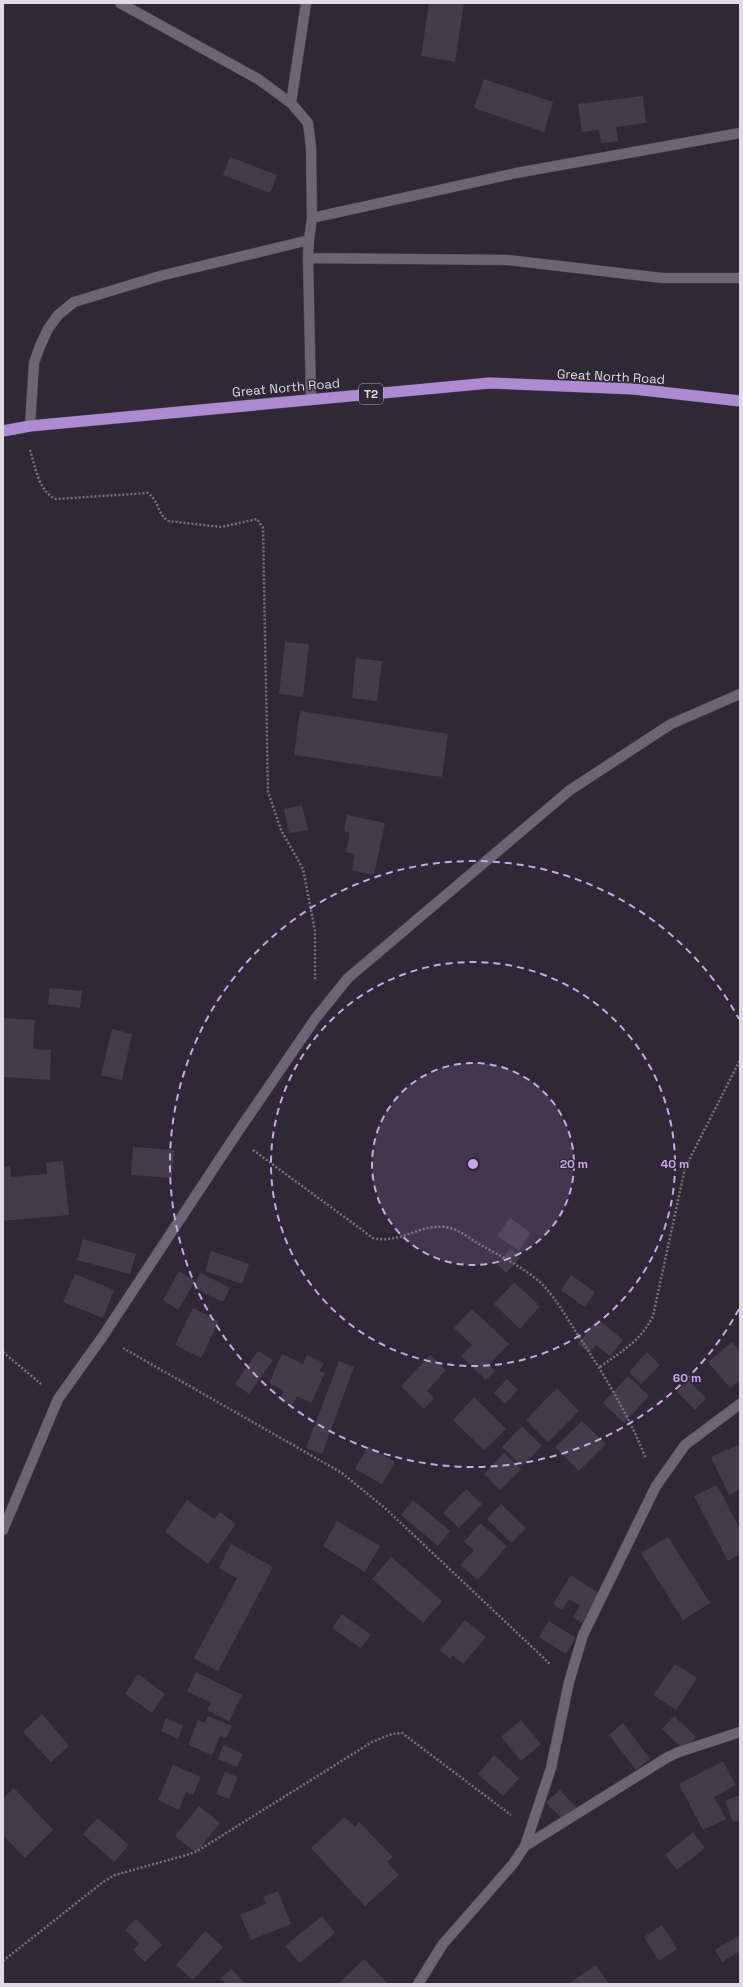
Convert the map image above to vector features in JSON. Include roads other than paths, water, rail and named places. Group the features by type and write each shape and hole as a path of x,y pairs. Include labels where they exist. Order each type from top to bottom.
{"highway":[{"name":"Great North Road","path":"3,431 26,426 490,384 634,389 740,401"}],"street":[{"path":"120,3 258,79 291,103 308,123 312,147 312,218 308,258 311,399"},
{"path":"291,103 306,3"},
{"path":"312,218 516,173 740,133"},
{"path":"26,426 34,363 38,352 48,330 58,315 74,302 160,276 309,240"},
{"path":"308,258 508,260 662,278 740,278"},
{"path":"3,1530 58,1399 103,1336 235,1136 315,1019 348,978 570,790 671,724 740,694"},
{"path":"418,1984 443,1944 513,1864 525,1846 551,1768 569,1682 583,1635 656,1486 685,1445 740,1404"},
{"path":"525,1846 668,1757 740,1732"}]}
